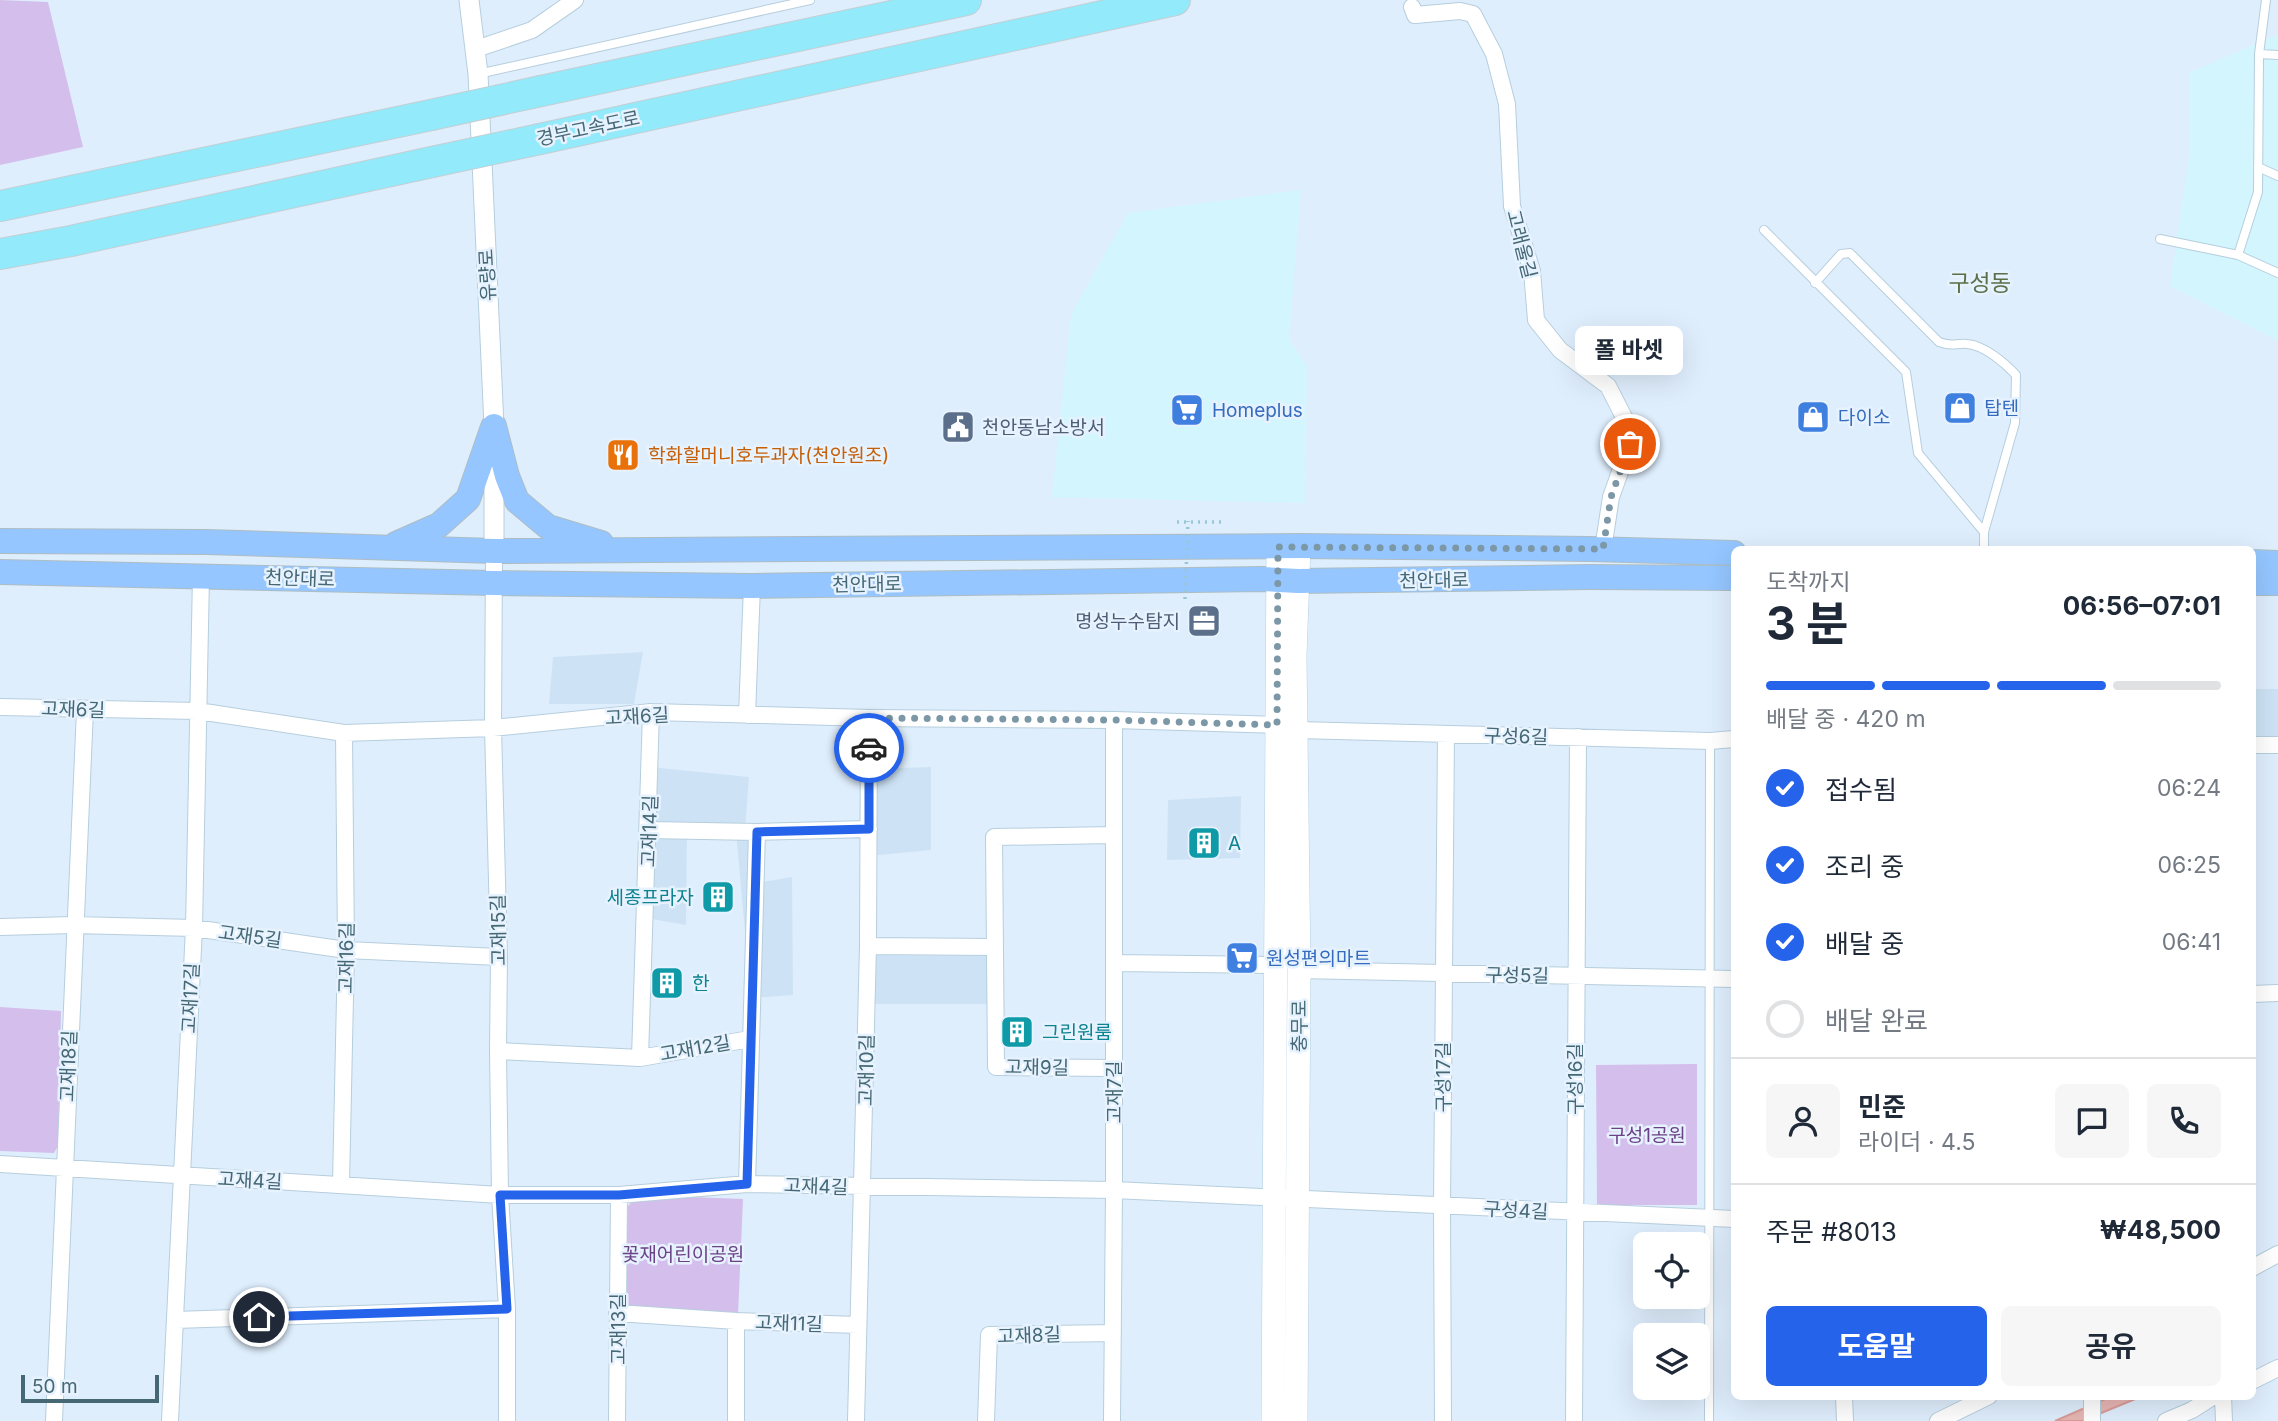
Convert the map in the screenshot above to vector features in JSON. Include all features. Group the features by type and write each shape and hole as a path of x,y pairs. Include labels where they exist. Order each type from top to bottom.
{"highway":[{"path":"0,206 966,0"},
{"name":"경부고속도로","path":"0,254 71,241 1175,0"}],"main road":[{"path":"389,547 439,525 468,499 494,426"},
{"path":"494,426 507,476 517,500 548,527 630,551"},
{"name":"천안대로","path":"0,541 206,542 494,551 1289,546 1731,553"},
{"name":"충무로","path":"1273,1421 1276,965 1287,728 1289,546"},
{"path":"2256,562 2278,563"},
{"name":"천안대로","path":"0,572 752,586 1590,577 1731,578"},
{"path":"2256,583 2278,583"},
{"name":"충무로","path":"1287,728 1299,970 1296,1421"}],"street":[{"name":"유량로","path":"470,0 478,74 494,426 494,551"},
{"path":"476,49 532,30 575,0"},
{"name":"고래울길","path":"1412,7 1415,15 1460,11 1473,14 1479,23 1494,54 1507,104 1511,206 1532,271 1536,320 1560,350 1608,386 1629,427 1630,444 1611,497 1603,549"},
{"name":"고재15길","path":"494,551 493,728 499,957 500,1195 507,1309 507,1421"},
{"name":"고재17길","path":"170,1421 194,928 201,576"},
{"path":"747,715 752,586"},
{"name":"고재6길","path":"0,707 198,711 344,733 493,728 651,712 869,718 1114,720 1287,728"},
{"name":"고재18길","path":"54,1421 85,710"},
{"name":"고재14길","path":"640,1058 651,712"},
{"name":"고재10길","path":"856,1421 869,946 869,718"},
{"name":"고재7길","path":"1112,1421 1114,720"},
{"name":"구성6길","path":"1287,728 1710,741 1731,739"},
{"name":"고재16길","path":"341,1184 346,950 344,733"},
{"name":"구성17길","path":"1443,1421 1446,734"},
{"name":"구성16길","path":"1574,1421 1578,737"},
{"path":"2256,745 2278,745"},
{"path":"649,830 757,832 869,829"},
{"name":"고재12길","path":"747,1184 757,832"},
{"name":"고재9길","path":"1114,835 994,836 996,1067 1114,1068"},
{"name":"고재5길","path":"0,927 74,925 194,928 346,950 499,957"},
{"path":"869,946 995,947"},
{"path":"1114,963 1276,965"},
{"name":"구성5길","path":"1299,970 1731,979"},
{"path":"2256,994 2278,993"},
{"name":"고재12길","path":"640,1058 750,1038"},
{"path":"498,1051 640,1058"},
{"name":"고재4길","path":"0,1164 500,1195 619,1195 747,1184 1114,1190 1298,1200"},
{"name":"고재13길","path":"617,1421 619,1195"},
{"name":"구성4길","path":"1298,1200 1731,1219"},
{"path":"2256,1266 2278,1254"},
{"path":"176,1320 507,1309"},
{"path":"617,1313 736,1321"},
{"name":"고재11길","path":"736,1421 736,1321 858,1325"},
{"name":"고재8길","path":"986,1421 989,1335 1113,1333"},
{"path":"2256,1379 2278,1368"},
{"path":"1844,1400 1845,1421"},
{"path":"1938,1421 1981,1400"},
{"path":"2092,1400 2092,1421"},
{"path":"2165,1421 2206,1400"},
{"path":"2222,1400 2224,1421"}],"lane":[{"path":"478,74 810,0"},
{"path":"2238,255 2258,192 2259,54 2266,0"},
{"path":"2259,54 2278,55"},
{"path":"2258,167 2278,176"},
{"path":"1763,230 1906,372 1918,453 1984,532"},
{"path":"2160,239 2238,255 2278,273"},
{"path":"1815,283 1841,254 1850,253 1939,342 1951,346 1969,344 2000,359 2016,375 2015,423 1984,532 1984,546"},
{"path":"1709,1421 1710,741"}],"path":[{"path":"1177,522 1226,522"},
{"path":"1185,599 1188,522"}],"shaded area":[{"path":"2278,34 2278,341 2170,286 2189,158 2190,71"},
{"path":"1301,190 1289,339 1307,366 1305,503 1052,497 1071,314 1128,213"},
{"path":"643,652 634,704 549,704 553,657"},
{"path":"2256,689 2278,689 2278,736 2256,736"},
{"path":"650,767 749,777 745,831 757,832 756,883 792,877 793,995 751,998 736,832 687,831 686,925 646,918"},
{"path":"931,767 931,850 869,856 869,769"},
{"path":"1241,796 1240,858 1167,860 1168,800"},
{"path":"868,955 995,956 996,1004 867,1004"},
{"path":"2103,1400 2133,1400 2082,1421 2055,1421"}],"green space":[{"path":"0,0 48,2 83,147 0,165"},
{"path":"0,1007 61,1011 58,1146 54,1153 0,1151"},
{"name":"구성1공원","path":"1697,1064 1697,1205 1597,1205 1596,1065"},
{"name":"꽃재어린이공원","path":"639,1195 743,1199 738,1315 633,1309 625,1303 628,1206"}],"way so far":[{"path":"869,748 869,718 1114,720 1277,725 1278,547 1603,549 1611,497 1630,444"}],"place":[{"name":"탑텐","path":"1960,408"},
{"name":"Homeplus","path":"1187,410"},
{"name":"다이소","path":"1813,417"},
{"name":"천안동남소방서","path":"958,427"},
{"name":"폴 바셋","path":"1630,444"},
{"name":"학화할머니호두과자(천안원조)","path":"623,455"},
{"name":"명성누수탐지","path":"1204,621"},
{"name":"A","path":"1204,843"},
{"name":"세종프라자","path":"718,897"},
{"name":"원성편의마트","path":"1242,958"},
{"name":"한","path":"667,983"},
{"name":"그린원룸","path":"1017,1032"}],"district":[{"name":"구성동","path":"1980,283"}],"route":[{"path":"259,1317 507,1309 500,1195 619,1195 747,1184 757,832 869,829 869,748"}]}
